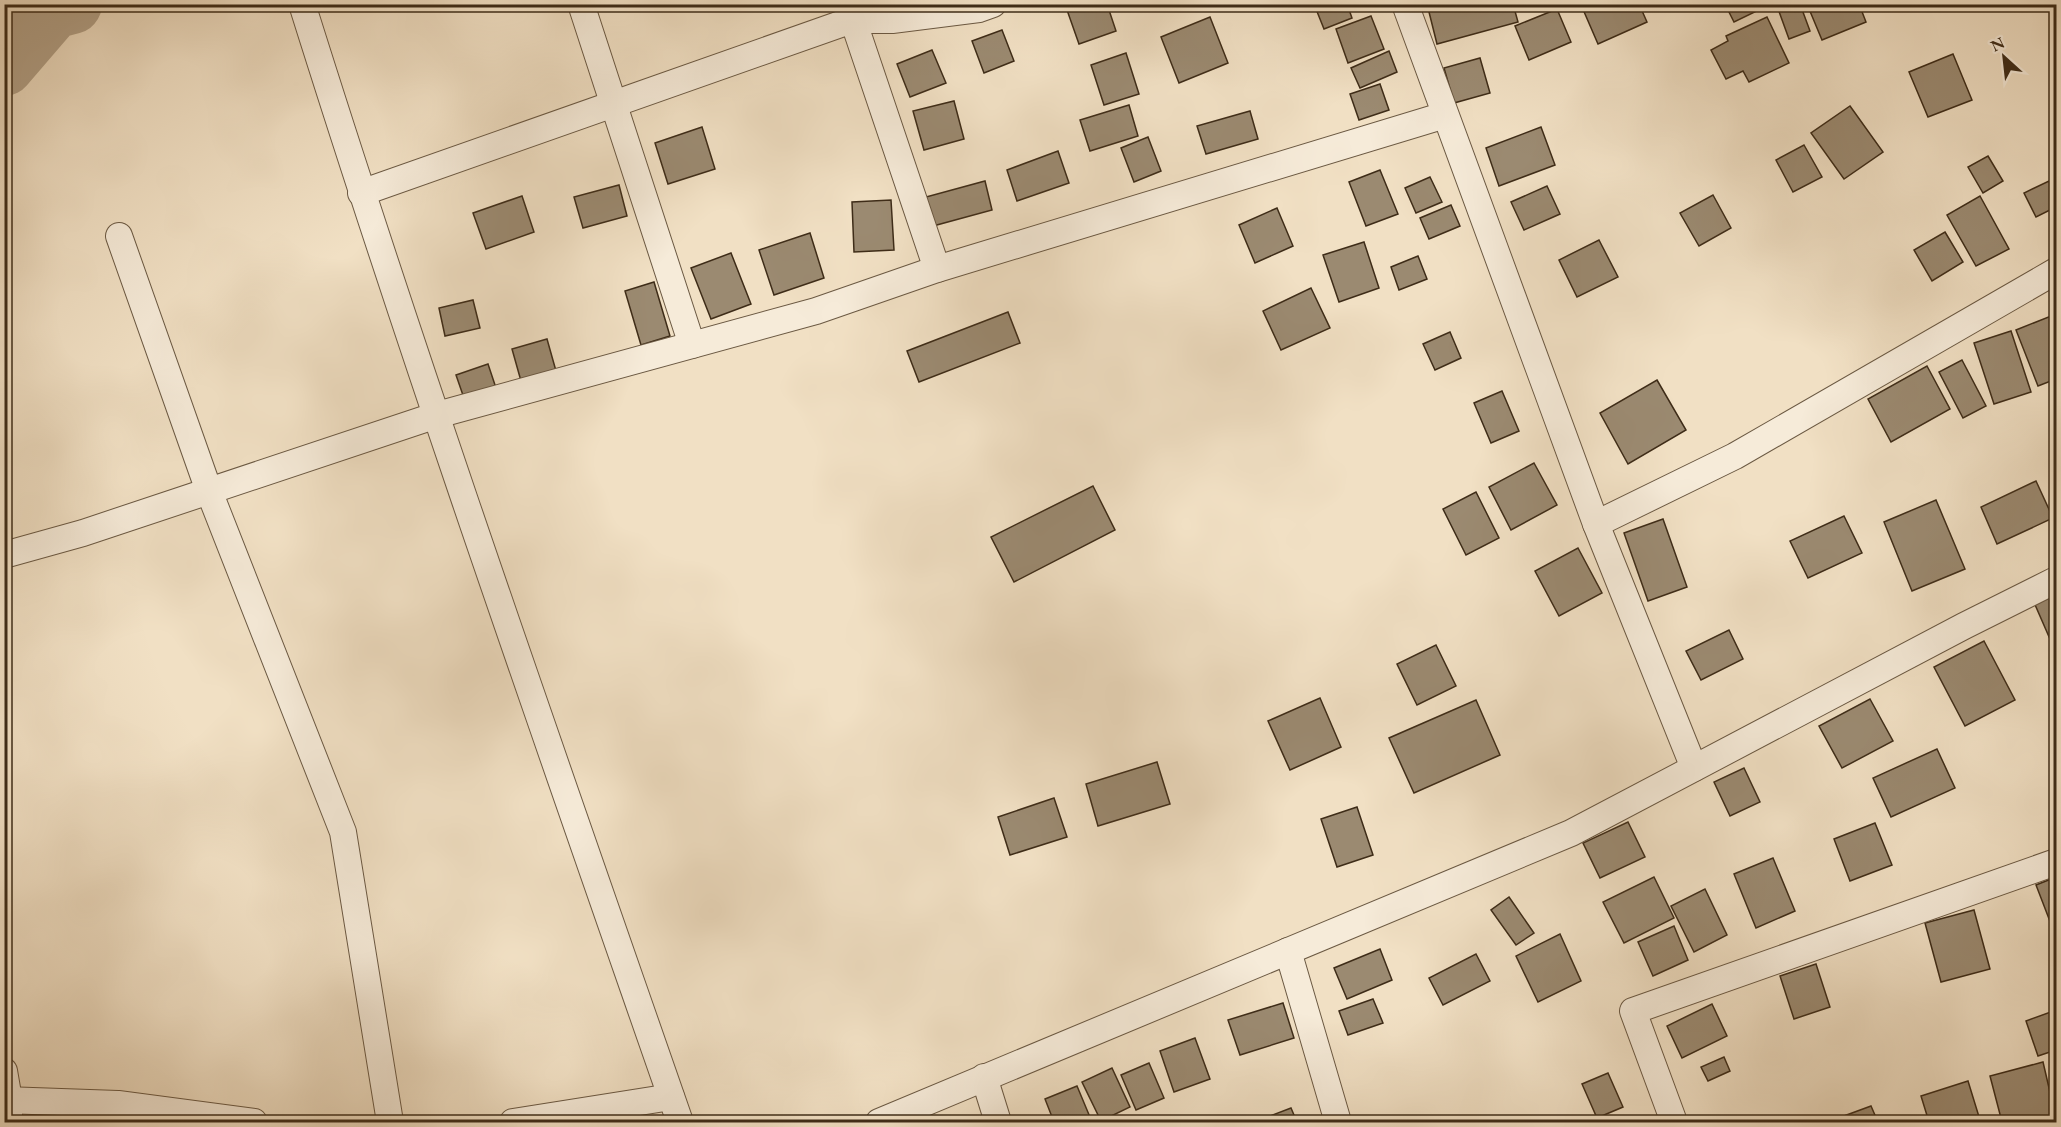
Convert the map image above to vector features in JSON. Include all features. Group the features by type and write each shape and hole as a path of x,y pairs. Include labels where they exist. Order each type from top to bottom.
{"street":[{"path":"302,4 361,193 436,415 680,1122"},
{"path":"581,4 692,345"},
{"path":"361,193 615,103 850,12 892,20 979,9 993,4"},
{"path":"1405,4 1596,524 1694,768"},
{"path":"850,12 937,268"},
{"path":"4,555 83,533 436,415 816,311 937,268 1444,115"},
{"path":"119,236 209,491 343,832 390,1122"},
{"path":"1596,524 1735,456 2056,271"},
{"path":"879,1122 1571,833 2056,580"},
{"path":"1674,1122 1633,1011 2056,862"},
{"path":"1288,951 1338,1122"},
{"path":"4,1071 8,1108 118,1104 254,1122"},
{"path":"984,1077 998,1122"},
{"path":"513,1122 671,1097"}],"building":[{"path":"1084,4 1107,4 1116,31 1079,44 1067,10"},
{"path":"1314,4 1347,4 1352,18 1324,29"},
{"path":"1427,4 1513,4 1518,22 1437,44"},
{"path":"1587,4 1639,4 1647,22 1598,44 1582,7"},
{"path":"1725,4 1759,4 1761,9 1734,22"},
{"path":"1800,4 1810,31 1789,39 1777,6"},
{"path":"1807,4 1859,4 1866,22 1822,40"},
{"path":"1557,9 1571,42 1529,60 1515,26"},
{"path":"1371,16 1384,49 1348,63 1336,29"},
{"path":"1210,17 1228,63 1179,83 1161,37"},
{"path":"1767,17 1789,63 1749,82 1743,71 1726,79 1711,50 1728,41 1726,36"},
{"path":"1002,30 1014,61 984,73 972,41"},
{"path":"932,50 946,83 910,97 897,64"},
{"path":"1389,51 1397,72 1360,88 1351,68"},
{"path":"1126,53 1139,94 1104,105 1091,65"},
{"path":"1953,54 1972,100 1928,117 1909,72"},
{"path":"1480,58 1490,93 1454,103 1444,68"},
{"path":"1380,84 1389,110 1359,120 1350,94"},
{"path":"954,101 964,139 924,150 913,111"},
{"path":"1129,105 1138,136 1090,151 1080,120"},
{"path":"1850,106 1883,152 1844,179 1811,133"},
{"path":"1250,111 1258,139 1206,154 1197,126"},
{"path":"702,127 715,169 668,184 655,143"},
{"path":"1541,127 1555,165 1499,186 1486,148"},
{"path":"1148,137 1161,171 1134,182 1121,148"},
{"path":"1804,145 1822,177 1793,192 1776,160"},
{"path":"1058,151 1069,183 1017,201 1007,170"},
{"path":"1988,156 2003,181 1983,193 1968,167"},
{"path":"1380,170 1398,214 1366,226 1349,182"},
{"path":"1430,177 1442,202 1416,213 1405,188"},
{"path":"985,181 992,210 933,226 926,197"},
{"path":"2049,181 2056,198 2056,207 2036,217 2024,193"},
{"path":"619,185 627,216 583,228 574,197"},
{"path":"1547,186 1560,214 1524,230 1511,202"},
{"path":"1713,195 1731,228 1699,246 1680,213"},
{"path":"522,196 534,232 486,249 473,213"},
{"path":"1980,196 2009,249 1976,266 1947,215"},
{"path":"891,200 894,250 854,252 852,202"},
{"path":"1451,205 1460,226 1429,239 1420,218"},
{"path":"1277,208 1293,246 1255,263 1239,225"},
{"path":"1945,232 1963,262 1932,281 1914,250"},
{"path":"810,233 824,278 774,295 759,250"},
{"path":"1599,240 1618,277 1577,297 1559,260"},
{"path":"1364,242 1379,288 1339,302 1323,255"},
{"path":"731,253 751,304 711,319 691,268"},
{"path":"1418,256 1427,279 1399,290 1391,267"},
{"path":"654,282 670,336 641,345 625,291"},
{"path":"1311,288 1330,328 1281,350 1263,311"},
{"path":"473,300 480,328 445,336 439,308"},
{"path":"1008,312 1020,343 919,382 907,351"},
{"path":"2056,314 2056,379 2038,386 2016,330"},
{"path":"2011,331 2031,392 1994,404 1974,343"},
{"path":"1450,332 1461,358 1435,370 1423,344"},
{"path":"547,339 556,371 521,381 512,349"},
{"path":"1962,360 1986,406 1963,418 1939,372"},
{"path":"488,364 497,391 465,401 456,375"},
{"path":"1927,366 1950,409 1891,442 1868,399"},
{"path":"1657,380 1686,430 1628,464 1600,413"},
{"path":"1502,391 1519,431 1491,443 1474,403"},
{"path":"1534,463 1557,505 1511,530 1489,487"},
{"path":"2036,481 2053,518 1997,544 1981,507"},
{"path":"1093,486 1115,530 1014,582 991,537"},
{"path":"1476,492 1499,538 1466,555 1443,509"},
{"path":"1936,500 1965,569 1912,591 1884,522"},
{"path":"1844,516 1862,553 1808,578 1790,541"},
{"path":"1663,519 1687,587 1648,601 1624,533"},
{"path":"1578,548 1602,593 1559,616 1535,571"},
{"path":"2056,589 2056,644 2053,646 2033,600"},
{"path":"1729,630 1743,659 1701,680 1686,651"},
{"path":"1984,641 2015,700 1965,726 1934,667"},
{"path":"1436,645 1456,686 1417,705 1397,664"},
{"path":"1320,698 1341,747 1290,770 1268,721"},
{"path":"1870,699 1893,741 1842,768 1819,726"},
{"path":"1476,700 1500,755 1414,793 1389,738"},
{"path":"1937,749 1955,788 1891,817 1873,778"},
{"path":"1157,762 1170,804 1098,826 1086,784"},
{"path":"1744,768 1760,802 1730,816 1714,782"},
{"path":"1054,798 1067,837 1010,855 998,817"},
{"path":"1357,807 1373,855 1337,867 1321,819"},
{"path":"1628,822 1645,857 1600,878 1583,843"},
{"path":"1875,823 1892,865 1850,881 1834,839"},
{"path":"1773,858 1795,911 1756,928 1734,874"},
{"path":"1654,877 1674,918 1624,943 1603,902"},
{"path":"2056,877 2056,937 2036,885"},
{"path":"1705,889 1727,935 1694,952 1671,906"},
{"path":"1509,897 1534,933 1516,945 1491,910"},
{"path":"1974,910 1990,969 1941,982 1925,923"},
{"path":"1674,926 1688,960 1653,976 1638,942"},
{"path":"1560,934 1581,981 1538,1002 1516,956"},
{"path":"1380,949 1392,980 1347,999 1334,968"},
{"path":"1476,954 1490,981 1443,1005 1429,978"},
{"path":"1816,964 1830,1007 1794,1019 1780,976"},
{"path":"1373,999 1383,1023 1348,1035 1339,1011"},
{"path":"1283,1003 1294,1038 1240,1055 1228,1020"},
{"path":"1712,1004 1727,1036 1682,1058 1667,1026"},
{"path":"2056,1010 2056,1050 2038,1056 2026,1021"},
{"path":"1195,1038 1210,1079 1174,1092 1160,1051"},
{"path":"1724,1057 1730,1071 1708,1081 1701,1067"},
{"path":"2043,1062 2056,1118 2039,1122 2002,1122 1990,1076"},
{"path":"1149,1063 1164,1098 1136,1110 1121,1075"},
{"path":"1112,1068 1130,1107 1101,1121 1082,1082"},
{"path":"1608,1073 1623,1107 1597,1118 1582,1084"},
{"path":"1968,1081 1980,1120 1929,1122 1921,1096"},
{"path":"1077,1086 1092,1122 1054,1122 1045,1099"},
{"path":"1871,1106 1878,1122 1834,1122 1833,1120"},
{"path":"1291,1108 1297,1122 1254,1122"}],"waterway":[{"path":"4,66 53,9 72,4"}]}
